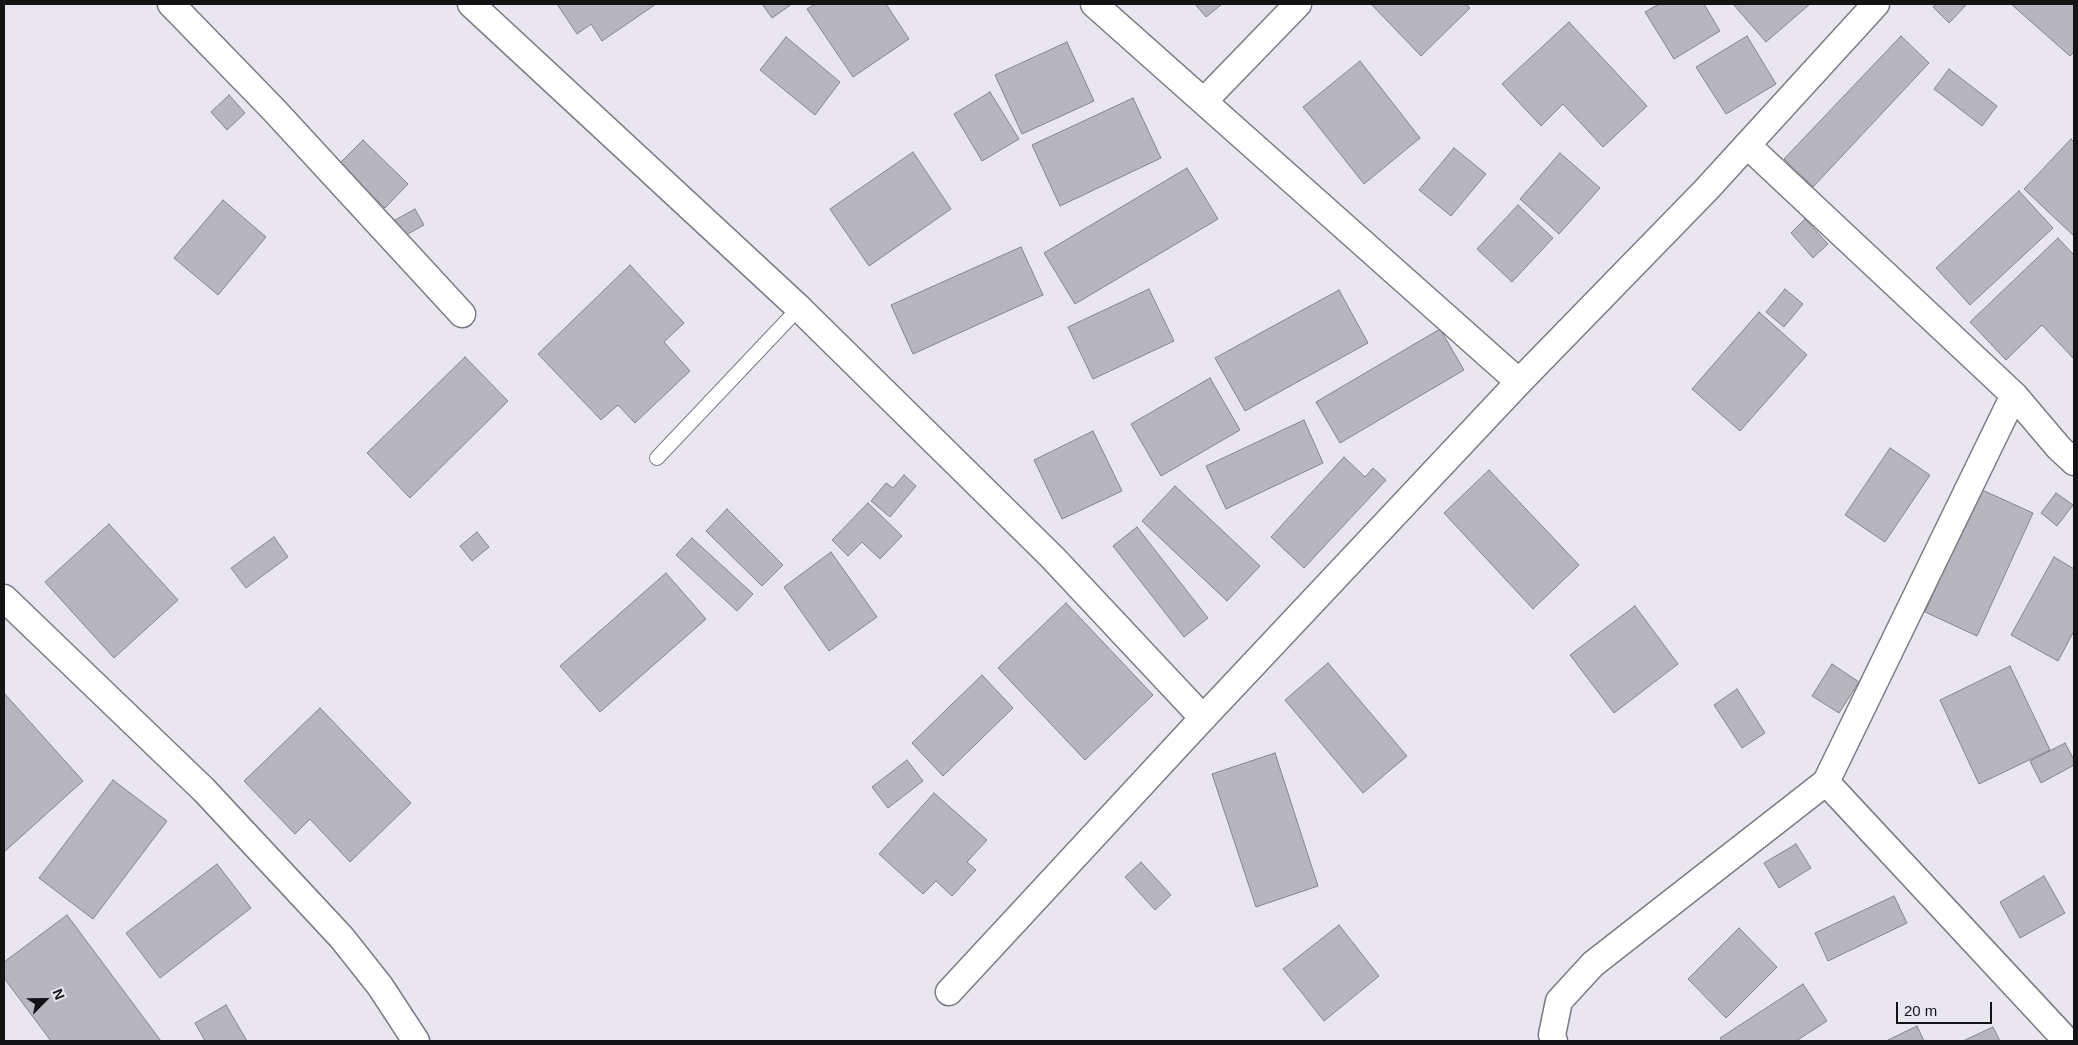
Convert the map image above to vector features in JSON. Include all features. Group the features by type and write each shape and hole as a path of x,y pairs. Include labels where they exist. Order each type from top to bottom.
{"street":[{"path":"171,4 274,110 462,314"},
{"path":"471,4 799,308 1052,557 1203,718"},
{"path":"1094,4 1519,382"},
{"path":"1204,102 1298,4"},
{"path":"949,992 1519,382 1699,198 1876,4"},
{"path":"1747,145 2069,447"},
{"path":"1554,1041 1552,1035 1559,1001 1593,964 1826,782 2014,395"},
{"path":"4,598 204,790 342,938 380,986 416,1041"},
{"path":"1826,782 2067,1041"}],"lane":[{"path":"657,458 799,308"}],"building":[{"path":"557,4 656,4 602,41 591,24 577,34"},
{"path":"762,4 792,4 772,18"},
{"path":"815,4 886,4 909,39 853,77 807,9"},
{"path":"1195,4 1222,4 1206,17"},
{"path":"1371,4 1466,4 1470,8 1421,56"},
{"path":"1659,4 1704,4 1720,31 1674,59 1645,12"},
{"path":"1733,4 1810,4 1766,42"},
{"path":"1936,4 1967,4 1949,23 1933,7"},
{"path":"2011,4 2074,4 2074,52 2070,56"},
{"path":"1569,22 1647,106 1603,147 1563,104 1541,126 1502,84"},
{"path":"1747,36 1776,84 1726,114 1696,67"},
{"path":"1901,36 1929,63 1813,187 1784,159"},
{"path":"786,37 840,82 815,115 760,70"},
{"path":"1067,42 1094,101 1022,134 995,75"},
{"path":"1360,61 1420,138 1364,184 1303,107"},
{"path":"1949,69 1997,106 1982,126 1934,89"},
{"path":"990,92 1019,139 982,161 954,114"},
{"path":"229,95 245,113 227,130 211,112"},
{"path":"1133,98 1161,158 1060,206 1032,145"},
{"path":"2071,139 2074,142 2074,236 2024,189"},
{"path":"363,140 408,184 385,208 339,164"},
{"path":"1454,148 1486,174 1451,216 1419,190"},
{"path":"913,152 951,209 869,266 830,209"},
{"path":"1560,153 1600,188 1559,234 1520,199"},
{"path":"1187,168 1218,219 1075,304 1044,253"},
{"path":"2019,191 2053,228 1970,305 1936,268"},
{"path":"223,200 266,237 218,295 174,258"},
{"path":"1518,205 1553,238 1512,282 1477,249"},
{"path":"415,209 424,225 404,236 395,220"},
{"path":"1805,219 1828,244 1813,258 1791,233"},
{"path":"2058,238 2074,255 2074,359 2042,325 2006,360 1970,322"},
{"path":"1021,247 1043,295 913,354 891,305"},
{"path":"630,265 684,323 664,342 690,371 635,423 618,405 601,420 538,354"},
{"path":"1149,289 1174,341 1093,379 1068,327"},
{"path":"1785,289 1803,304 1784,327 1766,312"},
{"path":"1339,290 1368,343 1245,411 1215,358"},
{"path":"1759,312 1807,355 1740,431 1692,389"},
{"path":"1440,329 1464,370 1340,443 1316,402"},
{"path":"465,357 508,401 410,498 367,453"},
{"path":"1210,378 1240,430 1161,476 1131,424"},
{"path":"1304,420 1323,463 1226,509 1206,466"},
{"path":"1093,431 1122,491 1062,519 1034,460"},
{"path":"1890,448 1930,475 1885,542 1845,515"},
{"path":"1344,457 1365,477 1373,468 1386,480 1304,568 1271,537"},
{"path":"1489,470 1579,565 1533,609 1444,513"},
{"path":"904,475 916,486 890,517 871,501 886,483 893,488"},
{"path":"1175,486 1260,566 1227,601 1142,521"},
{"path":"1980,489 2033,513 1977,636 1925,612"},
{"path":"2056,493 2073,505 2057,526 2041,513"},
{"path":"868,503 902,536 880,559 862,542 848,556 832,540"},
{"path":"727,509 783,565 762,586 706,531"},
{"path":"109,524 178,600 114,658 45,582"},
{"path":"1137,527 1208,618 1184,637 1113,546"},
{"path":"477,532 489,547 472,561 460,546"},
{"path":"274,537 288,557 246,588 231,568"},
{"path":"692,538 753,594 737,611 676,555"},
{"path":"831,552 877,617 829,651 784,587"},
{"path":"2054,557 2074,569 2074,631 2058,661 2011,635"},
{"path":"666,573 706,619 600,712 560,666"},
{"path":"1066,603 1153,695 1085,760 998,668"},
{"path":"1635,606 1678,664 1614,713 1570,655"},
{"path":"1328,663 1407,756 1363,793 1285,700"},
{"path":"1832,664 1859,682 1839,713 1812,696"},
{"path":"2010,666 2050,750 1979,784 1940,700"},
{"path":"982,675 1013,708 943,776 912,743"},
{"path":"1737,689 1765,733 1742,748 1714,705"},
{"path":"4,693 83,781 4,852"},
{"path":"320,708 411,803 350,862 310,819 295,834 244,781"},
{"path":"2065,743 2074,760 2074,765 2041,783 2030,761"},
{"path":"1275,753 1318,886 1256,907 1212,774"},
{"path":"907,760 923,781 888,808 872,787"},
{"path":"113,780 167,821 93,919 39,878"},
{"path":"934,793 987,840 967,862 976,870 952,896 936,881 923,894 879,854"},
{"path":"1796,844 1811,868 1779,888 1764,863"},
{"path":"1141,862 1171,895 1155,910 1125,877"},
{"path":"217,864 251,908 160,978 126,933"},
{"path":"2044,876 2065,913 2020,938 2000,902"},
{"path":"1894,896 1907,923 1828,961 1815,933"},
{"path":"67,915 161,1041 51,1041 4,978 4,962"},
{"path":"1339,925 1379,976 1324,1021 1283,969"},
{"path":"1739,928 1777,967 1726,1018 1688,979"},
{"path":"1803,984 1827,1021 1796,1041 1722,1041 1720,1038"},
{"path":"226,1005 247,1041 205,1041 195,1023"},
{"path":"1917,1026 1924,1041 1886,1041"},
{"path":"1993,1027 2000,1041 1963,1041"}]}
